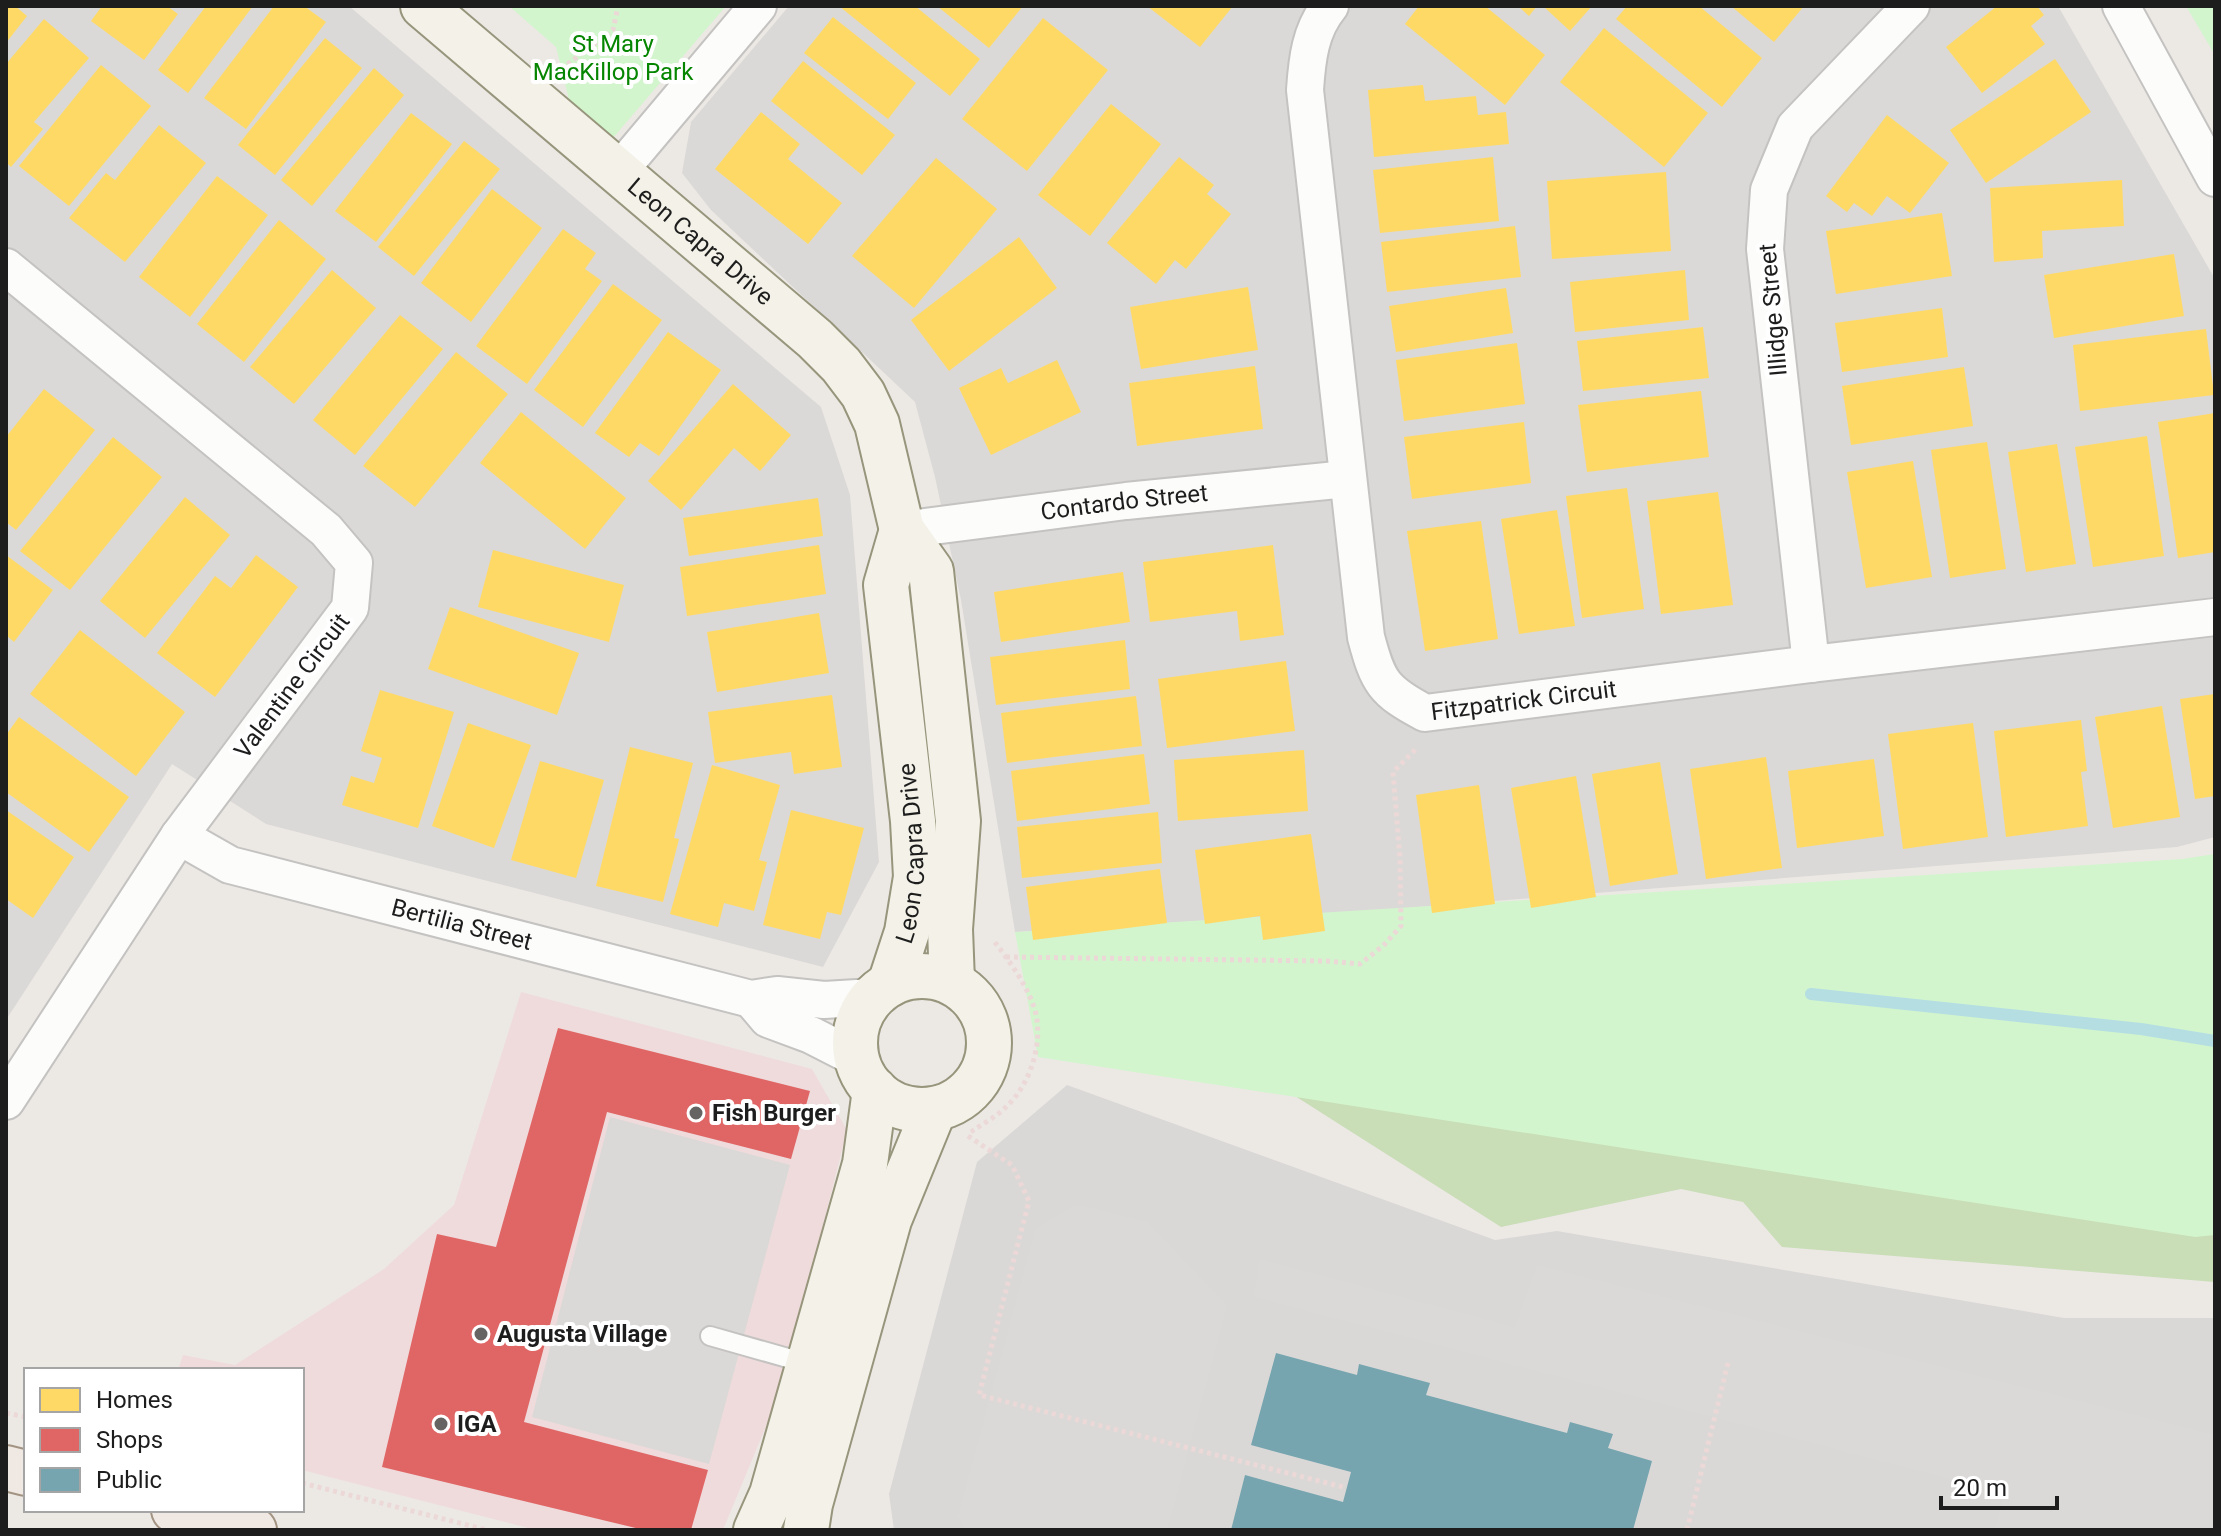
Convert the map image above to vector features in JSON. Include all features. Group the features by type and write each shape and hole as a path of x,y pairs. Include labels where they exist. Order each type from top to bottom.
{"main road":[{"path":"182,1512 254,1530"}],"street":[{"name":"Leon Capra Drive","path":"423,6 815,339 841,365 863,394 877,424 902,530 931,571 958,821 950,929 952,982"},
{"path":"619,171 758,6"},
{"name":"Fitzpatrick Circuit","path":"1330,6 1322,16 1308,51 1305,90 1366,637 1375,673 1398,699 1425,713 2215,617"},
{"name":"Illidge Street","path":"1811,664 1765,249 1769,190 1795,127 1911,6"},
{"path":"2121,6 2215,178"},
{"name":"Valentine Circuit","path":"6,1101 179,836 350,608 354,563 326,530 13,288"},
{"name":"Contardo Street","path":"902,530 1126,501 1347,479"},
{"name":"Leon Capra Drive","path":"882,990 907,932 916,877 913,821 886,585 902,530"},
{"name":"Bertilia Street","path":"179,836 230,865 751,999 777,995 824,1000 882,990"},
{"path":"756,1530 827,1369 889,1220 950,1122 962,1097 973,1087 984,1069 989,1049 988,1029 981,1010 969,994 952,982 932,976 910,976 882,990 861,1014 856,1034 865,1074 865,1164 827,1369 806,1530"},
{"name":"Bertilia Street","path":"751,999 768,1019 811,1035 865,1074"},
{"path":"865,1074 892,1103 950,1122"}],"lane":[{"path":"710,1336 827,1369"}],"path":[{"path":"529,94 613,30 618,6"},
{"path":"1006,957 1360,964 1383,946 1401,926 1400,859 1393,772 1416,749 1425,713"},
{"path":"950,1122 1012,1165 1029,1201 979,1395 1343,1487"},
{"path":"1687,1530 1728,1363"},
{"path":"304,1484 487,1530"}],"shaded area":[{"path":"6,6 349,6 821,407 850,495 879,862 823,967 266,824 172,764 6,1020"},
{"path":"789,6 2058,6 2215,279 2215,837 2177,847 1394,909 1015,932 961,600 935,477 915,402 711,210 682,173 691,122"},
{"path":"521,992 812,1069 847,1130 783,1385 723,1530 536,1530 304,1471 304,1368 179,1368 183,1355 235,1365 384,1269 454,1205"},
{"path":"1067,1085 1495,1240 1557,1231 2064,1318 2215,1318 2215,1530 894,1530 889,1494 977,1162"},
{"path":"610,1117 790,1165 709,1464 532,1417"},
{"path":"1076,1204 1147,1222 1227,1305 1167,1530 966,1530 958,1517 1036,1228"},
{"path":"1260,1259 1515,1327 1537,1265 2215,1435 2215,1530 1995,1530 2004,1493 1254,1297"}],"green space":[{"name":"St Mary MacKillop Park","path":"509,6 726,6 612,139 571,108 556,47"},
{"path":"2186,6 2215,6 2215,55"},
{"path":"2215,854 2215,1235 2195,1237 1038,1057 1015,932 2182,859"},
{"path":"2215,946 2215,1282 1782,1247 1743,1202 1681,1189 1501,1227 1295,1096"}],"building: Homes":[{"path":"6,6 15,6 27,16 6,43"},
{"path":"102,6 167,6 178,14 144,60 91,21"},
{"path":"206,6 253,6 188,93 158,70"},
{"path":"274,6 304,6 326,22 246,129 204,98"},
{"path":"839,6 915,6 980,59 950,96"},
{"path":"937,6 1023,6 989,48"},
{"path":"1147,6 1233,6 1200,47"},
{"path":"1419,6 1485,6 1545,55 1505,105 1405,24"},
{"path":"1518,6 1537,6 1529,16"},
{"path":"1543,6 1592,6 1570,31"},
{"path":"1627,6 1699,6 1762,58 1722,107 1616,19"},
{"path":"1731,6 1804,6 1774,42"},
{"path":"1997,6 2037,6 2044,15 2031,26 2045,44 1982,93 1946,47"},
{"path":"833,17 916,83 888,119 804,53"},
{"path":"1043,18 1108,70 1027,171 962,119"},
{"path":"44,19 89,58 34,122 43,129 11,167 6,162 6,64"},
{"path":"1604,28 1708,113 1664,167 1560,82"},
{"path":"325,38 362,68 275,175 238,145"},
{"path":"2055,59 2091,112 1986,183 1950,130"},
{"path":"803,61 895,135 862,175 771,101"},
{"path":"101,65 151,106 69,206 19,166"},
{"path":"374,68 404,95 312,206 281,180"},
{"path":"1423,85 1425,101 1476,96 1478,115 1506,112 1509,144 1374,157 1368,90"},
{"path":"1111,104 1161,144 1090,236 1038,195"},
{"path":"761,112 800,144 788,159 842,203 808,244 715,169"},
{"path":"411,113 452,144 376,242 335,211"},
{"path":"1887,115 1949,163 1910,213 1887,196 1872,216 1854,203 1847,212 1826,196"},
{"path":"159,125 206,163 125,262 69,218 106,173 115,180"},
{"path":"464,141 500,169 414,276 378,247"},
{"path":"1179,157 1214,185 1207,194 1231,214 1186,269 1175,260 1156,284 1107,243"},
{"path":"1493,157 1499,221 1380,233 1373,170"},
{"path":"936,158 997,209 914,308 852,256"},
{"path":"1666,172 1671,251 1552,259 1547,181"},
{"path":"217,176 268,215 190,317 139,277"},
{"path":"2122,180 2124,226 2042,231 2043,258 1994,262 1990,188"},
{"path":"492,189 542,228 471,322 421,283"},
{"path":"1942,213 1952,276 1836,294 1826,231"},
{"path":"279,220 326,259 244,362 197,324"},
{"path":"1515,226 1521,277 1387,292 1381,242"},
{"path":"563,229 596,253 585,269 602,281 527,384 476,346"},
{"path":"1019,237 1057,288 949,371 911,320"},
{"path":"2174,254 2184,316 2054,338 2044,275"},
{"path":"332,270 376,308 294,404 250,367"},
{"path":"1685,270 1689,320 1575,332 1570,282"},
{"path":"613,284 662,320 583,427 534,390"},
{"path":"1248,287 1258,350 1141,369 1130,307"},
{"path":"1506,288 1513,333 1396,352 1389,306"},
{"path":"1942,308 1948,357 1842,372 1835,323"},
{"path":"400,315 443,349 355,455 313,420"},
{"path":"1703,327 1709,378 1583,391 1577,341"},
{"path":"2206,329 2214,395 2080,411 2073,345"},
{"path":"668,332 721,370 659,456 640,443 629,457 595,433"},
{"path":"1517,343 1525,404 1404,421 1396,360"},
{"path":"456,352 508,394 415,507 363,466"},
{"path":"1057,360 1081,412 991,455 959,388 1001,368 1008,383"},
{"path":"1255,366 1263,429 1137,446 1129,383"},
{"path":"1964,367 1973,426 1851,445 1842,386"},
{"path":"733,384 791,435 760,471 734,448 681,510 648,481"},
{"path":"44,389 95,430 16,530 6,522 6,437"},
{"path":"1701,391 1709,457 1587,472 1578,405"},
{"path":"521,412 626,498 585,549 480,463"},
{"path":"2215,413 2215,552 2178,558 2158,422"},
{"path":"1524,422 1531,483 1412,499 1404,437"},
{"path":"2147,436 2164,556 2093,567 2075,447"},
{"path":"113,437 162,477 70,590 20,551"},
{"path":"1987,442 2006,569 1950,578 1931,450"},
{"path":"2057,444 2076,564 2026,572 2008,452"},
{"path":"1913,461 1932,577 1866,588 1847,472"},
{"path":"1627,488 1644,609 1582,618 1566,496"},
{"path":"1718,492 1733,605 1661,614 1647,501"},
{"path":"185,497 230,535 145,638 100,601"},
{"path":"818,498 823,536 689,556 683,518"},
{"path":"1557,510 1575,626 1519,634 1501,519"},
{"path":"1481,521 1498,639 1425,651 1407,531"},
{"path":"819,545 826,594 687,616 680,567"},
{"path":"1273,545 1284,635 1240,641 1237,611 1150,622 1143,562"},
{"path":"493,550 624,585 609,642 478,607"},
{"path":"6,555 53,590 14,642 6,635"},
{"path":"256,555 298,587 215,697 157,653 215,576 231,588"},
{"path":"1123,572 1130,622 1001,642 994,592"},
{"path":"450,607 579,653 557,715 428,669"},
{"path":"819,613 829,673 717,692 707,632"},
{"path":"80,630 185,712 136,776 30,694"},
{"path":"1125,640 1130,689 996,705 990,657"},
{"path":"1286,661 1295,731 1167,748 1158,679"},
{"path":"380,690 454,712 418,828 342,805 351,776 374,783 382,758 361,751"},
{"path":"2215,694 2215,796 2195,799 2180,699"},
{"path":"832,695 842,767 794,774 791,752 715,763 708,712"},
{"path":"1136,696 1142,746 1007,763 1001,713"},
{"path":"2162,706 2180,817 2113,828 2095,717"},
{"path":"19,717 129,797 89,852 6,792 6,735"},
{"path":"2081,720 2087,771 2081,772 2088,826 2006,837 1994,731"},
{"path":"468,723 531,745 494,848 432,826"},
{"path":"1973,723 1988,837 1903,849 1888,734"},
{"path":"630,747 693,763 674,838 679,839 663,902 596,886"},
{"path":"1304,750 1308,811 1178,821 1174,760"},
{"path":"1144,754 1150,804 1017,821 1011,771"},
{"path":"1766,757 1782,868 1706,879 1690,769"},
{"path":"1874,759 1884,836 1797,848 1788,771"},
{"path":"540,761 604,780 576,878 511,860"},
{"path":"1660,762 1678,874 1610,886 1592,774"},
{"path":"712,765 780,785 759,860 767,862 754,911 724,903 718,927 670,914"},
{"path":"1576,776 1596,897 1531,908 1511,788"},
{"path":"1479,785 1495,904 1432,913 1416,795"},
{"path":"6,810 74,857 33,918 6,899"},
{"path":"791,810 864,828 841,915 827,912 820,939 763,925"},
{"path":"1158,812 1162,863 1022,878 1017,827"},
{"path":"1311,834 1325,931 1263,940 1260,916 1205,924 1195,850"},
{"path":"1160,869 1167,923 1033,940 1026,887"}],"building: Shops":[{"name":"Augusta Village","path":"558,1028 810,1091 791,1159 607,1112 524,1422 708,1470 691,1530 644,1530 382,1467 437,1234 496,1247"}],"building: Public":[{"path":"1276,1353 1357,1375 1359,1364 1430,1383 1426,1395 1567,1433 1570,1422 1613,1434 1608,1448 1652,1461 1633,1530 1231,1530 1245,1475 1343,1502 1351,1472 1251,1445"}],"waterway":[{"path":"1811,994 2141,1029 2215,1041"}],"place":[{"name":"Fish Burger","path":"696,1113"},
{"name":"Augusta Village","path":"481,1334"},
{"name":"IGA","path":"441,1424"}]}
